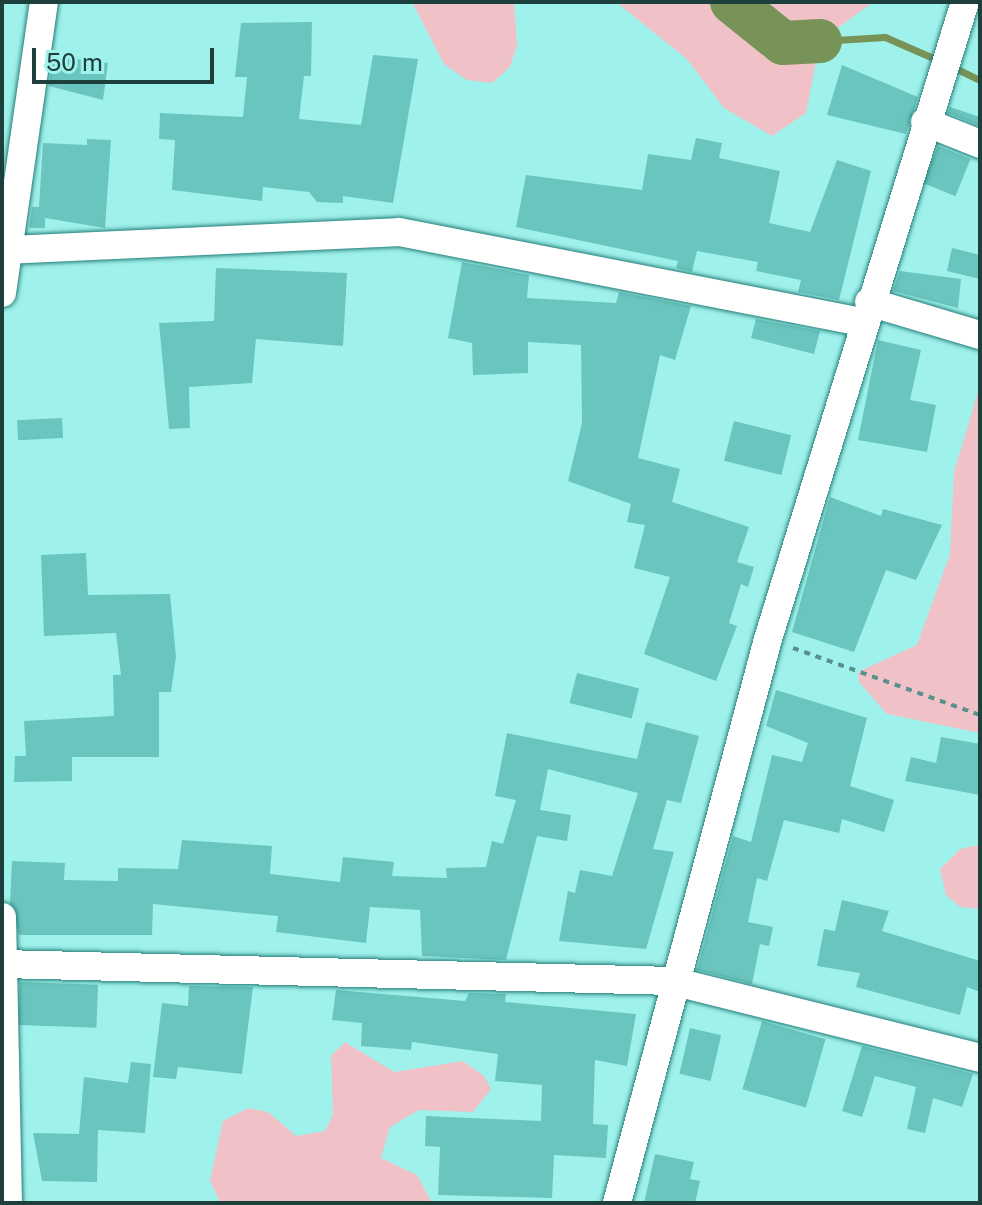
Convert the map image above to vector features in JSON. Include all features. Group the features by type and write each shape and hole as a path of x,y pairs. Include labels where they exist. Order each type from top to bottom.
{"street":[{"path":"2,293 44,2"},
{"path":"617,1203 672,981 768,639 866,312 965,2"},
{"path":"925,122 980,144"},
{"path":"7,250 399,232 866,312 980,335"},
{"path":"2,917 8,1203"},
{"path":"2,964 672,981 980,1058"}],"path":[{"path":"768,639 980,715"}],"shaded area":[{"path":"412,2 514,2 517,46 510,67 492,83 467,80 444,64"},
{"path":"616,2 873,2 820,41 806,113 772,136 724,108 687,59"},
{"path":"980,385 980,733 887,714 859,682 858,672 917,645 950,554 954,472"},
{"path":"980,845 980,909 960,907 946,895 940,869 960,849"},
{"path":"345,1042 394,1072 463,1061 484,1076 491,1089 473,1112 419,1110 390,1127 381,1158 417,1175 432,1203 220,1203 210,1180 223,1121 248,1108 268,1112 296,1136 325,1131 333,1115 331,1056"}],"building":[{"path":"312,22 311,76 304,76 299,119 361,125 373,55 418,59 393,203 343,196 343,203 317,202 309,192 263,187 262,201 172,190 175,140 159,139 160,113 243,117 247,77 235,77 241,23"},
{"path":"53,56 108,63 103,100 49,86"},
{"path":"842,65 918,97 906,134 827,115"},
{"path":"950,107 980,117 980,126 948,113"},
{"path":"696,138 722,143 719,158 780,171 769,223 810,232 837,160 871,171 839,300 798,292 801,280 756,271 758,262 697,251 692,272 676,268 678,261 516,227 526,175 642,190 648,154 691,160"},
{"path":"87,139 111,140 105,228 45,218 45,228 29,228 32,207 39,207 43,143 87,145"},
{"path":"938,146 970,159 955,196 923,183"},
{"path":"952,248 980,255 980,279 947,271"},
{"path":"462,262 529,275 527,298 616,303 619,292 691,306 675,360 660,355 638,458 680,469 672,502 749,527 737,562 754,567 748,587 741,584 729,623 737,626 716,681 644,654 670,577 634,568 645,525 627,522 631,504 568,481 582,423 581,345 528,342 528,373 473,375 472,343 448,338"},
{"path":"216,268 347,273 343,346 256,339 252,383 189,387 190,428 169,429 159,323 214,321"},
{"path":"900,271 961,279 958,308 893,291"},
{"path":"756,319 820,331 814,354 751,338"},
{"path":"878,340 921,350 910,400 936,405 927,452 858,440"},
{"path":"62,418 63,438 18,440 17,420"},
{"path":"734,421 791,435 781,475 724,461"},
{"path":"830,497 881,516 883,509 942,525 916,580 886,570 854,652 792,632"},
{"path":"86,553 88,595 170,594 176,657 171,692 159,692 159,757 72,757 72,781 14,782 15,756 26,756 24,721 114,716 113,675 121,675 116,633 44,636 41,555"},
{"path":"577,673 639,688 632,719 570,703"},
{"path":"776,690 867,718 850,786 894,800 884,832 842,819 839,833 784,820 767,881 757,878 748,922 773,927 769,946 760,944 752,984 697,970 733,836 751,842 772,755 802,762 808,743 766,726"},
{"path":"646,722 699,736 681,803 667,800 653,849 674,852 646,949 559,941 568,891 575,893 580,870 612,876 638,793 548,769 540,810 571,815 567,841 537,836 506,960 422,956 420,910 370,907 366,943 276,932 278,916 153,904 152,935 19,935 10,902 12,861 65,863 64,880 118,881 118,868 178,869 182,840 272,846 270,874 340,882 343,857 394,862 392,876 447,878 446,868 486,867 492,841 503,844 516,800 495,796 507,733 637,759"},
{"path":"941,737 980,744 980,795 905,781 911,757 936,763"},
{"path":"842,900 889,911 882,931 980,961 980,992 967,987 960,1015 856,987 860,973 817,966 824,929 835,931"},
{"path":"20,982 98,985 96,1028 18,1025"},
{"path":"189,986 253,987 242,1074 178,1067 176,1079 153,1077 162,1003 188,1006"},
{"path":"336,990 465,1001 469,993 506,994 505,1002 636,1014 627,1066 595,1060 593,1124 608,1125 606,1158 554,1155 552,1198 438,1195 440,1147 425,1146 426,1116 541,1121 542,1085 495,1081 498,1054 412,1042 411,1050 361,1046 362,1023 332,1020"},
{"path":"762,1021 825,1039 806,1107 742,1089"},
{"path":"690,1028 721,1035 711,1081 679,1074"},
{"path":"862,1046 973,1074 962,1107 933,1098 925,1133 907,1129 916,1087 875,1076 862,1117 842,1111"},
{"path":"131,1062 151,1064 145,1133 98,1130 97,1182 42,1181 33,1133 79,1134 84,1077 128,1083"},
{"path":"655,1154 694,1162 690,1179 700,1181 695,1203 644,1203"}],"waterway":[{"path":"732,2 783,43 820,41"},
{"path":"820,41 885,37 940,61"},
{"path":"951,66 980,80"}]}
